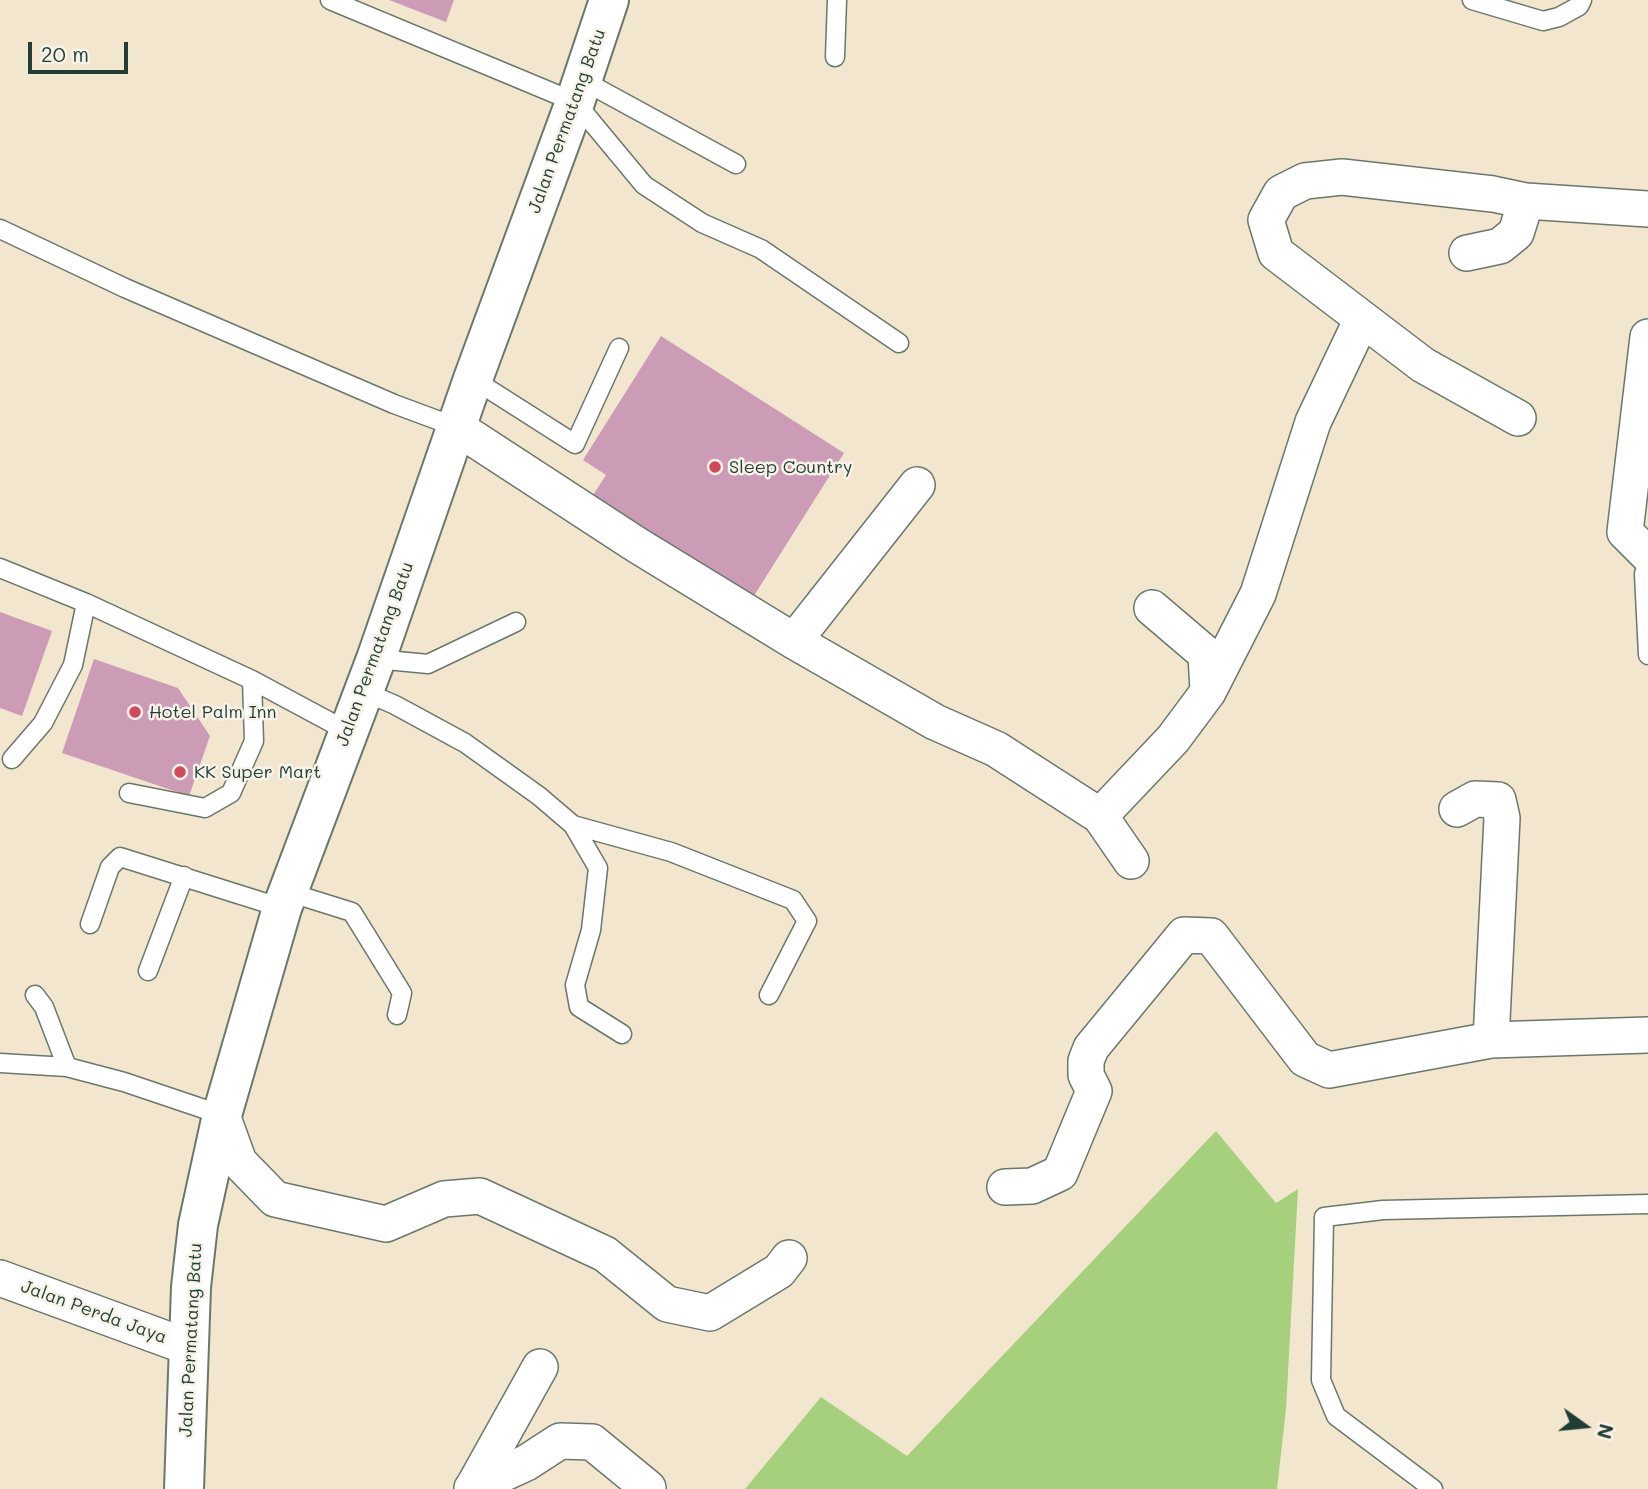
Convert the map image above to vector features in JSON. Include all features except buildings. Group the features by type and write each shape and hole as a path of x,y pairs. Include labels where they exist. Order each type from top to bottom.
{"main road":[{"name":"Jalan Permatang Batu","path":"184,1489 191,1287 198,1225 222,1115 285,900 370,675 609,0"}],"street":[{"path":"1518,418 1423,365 1276,253 1266,220 1281,193 1305,181 1342,177 1493,194 1526,201 1648,209"},
{"path":"1467,253 1500,246 1516,233 1526,201"},
{"path":"1100,816 1172,739 1208,692 1258,594 1313,422 1362,319"},
{"path":"1640,549 1648,337"},
{"path":"456,427 636,545 794,641 935,722 996,748 1100,816 1131,861"},
{"path":"794,641 917,485"},
{"path":"1152,608 1206,654 1208,692"},
{"path":"1457,809 1475,799 1498,800 1502,818 1490,1040"},
{"path":"1005,1187 1032,1186 1060,1173 1094,1091 1086,1075 1086,1061 1091,1048 1184,934 1211,936 1305,1059 1329,1070 1490,1040 1648,1035"},
{"path":"222,1115 240,1162 275,1199 386,1224 444,1199 480,1196 605,1254 667,1304 710,1313 779,1270 789,1258"},
{"name":"Jalan Perda Jaya","path":"0,1278 188,1347"},
{"path":"472,1489 540,1367"},
{"path":"472,1489 526,1463 560,1441 592,1442 648,1488"}],"lane":[{"path":"330,0 579,91 736,164"},
{"path":"835,57 837,0"},
{"path":"1472,0 1542,21 1559,17 1579,6 1582,0"},
{"path":"579,91 644,185 702,223 761,250 898,343"},
{"path":"0,229 125,288 394,404 456,427"},
{"path":"473,379 575,444 619,348"},
{"path":"1640,549 1644,574 1648,655"},
{"path":"0,568 86,603 252,680 347,731"},
{"path":"12,759 43,723 73,665 86,603"},
{"path":"516,622 428,664 370,675 395,705 465,743 539,796 573,825 598,868 591,930 575,985 579,1007 622,1034"},
{"path":"129,793 205,808 231,793 254,741 252,680"},
{"path":"573,825 671,852 793,900 807,921 769,995"},
{"path":"90,925 110,867 120,857 184,876 285,900 352,912 402,993 397,1015"},
{"path":"148,971 184,876"},
{"path":"35,995 44,1007 68,1067"},
{"path":"0,1063 68,1067 222,1115"},
{"path":"1433,1489 1336,1416 1321,1380 1324,1217 1383,1210 1648,1204"}],"green space":[{"path":"1216,1131 1276,1203 1298,1189 1286,1409 1277,1489 745,1489 821,1397 907,1456"}],"place":[{"name":"Sleep Country","path":"715,467"},
{"name":"Hotel Palm Inn","path":"135,712"},
{"name":"KK Super Mart","path":"180,772"}]}
